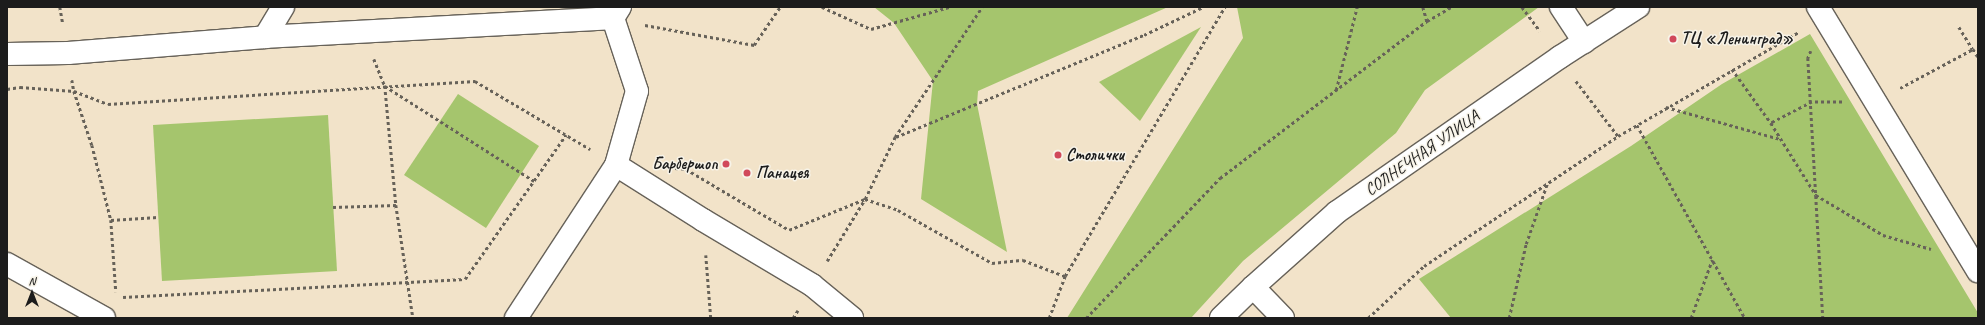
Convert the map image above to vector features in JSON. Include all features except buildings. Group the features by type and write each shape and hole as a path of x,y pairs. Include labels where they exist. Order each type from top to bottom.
{"street":[{"path":"265,37 283,7"},
{"path":"1561,7 1584,42"},
{"name":"СОЛНЕЧНАЯ УЛИЦА","path":"1221,318 1253,287 1337,212 1584,42 1638,7"},
{"path":"1822,12 1975,266"},
{"path":"7,54 68,53 265,37 616,13 637,91 616,165 516,318"},
{"path":"616,165 703,220 812,284 852,318"},
{"path":"7,264 104,318"},
{"path":"1253,287 1283,318"}],"path":[{"path":"616,13 754,45 780,7"},
{"path":"822,7 872,29 950,7"},
{"path":"826,261 865,199 896,137 982,7"},
{"path":"896,137 1144,35 1203,7"},
{"path":"1049,318 1065,276 1225,7"},
{"path":"1336,90 1357,7"},
{"path":"1423,7 1427,21"},
{"path":"1086,318 1220,178 1427,21 1451,7"},
{"path":"1522,7 1540,31"},
{"path":"1368,318 1424,266 1618,136 1732,69 1822,12"},
{"path":"1822,12 1808,58 1812,102 1823,318"},
{"path":"1959,27 1973,49"},
{"path":"1732,69 1771,123"},
{"path":"7,89 20,87 74,91 108,104 475,81 616,165"},
{"path":"1576,81 1618,136"},
{"path":"385,86 534,181"},
{"path":"385,86 396,205 413,318"},
{"path":"74,91 92,145 110,220 116,297 465,279 566,135"},
{"path":"1666,107 1781,139"},
{"path":"1636,125 1745,318"},
{"path":"671,168 686,169 789,230 865,199 898,210 992,263 1023,260 1065,276"},
{"path":"1509,318 1526,244 1548,183"},
{"path":"1816,195 1883,235 1975,266"},
{"path":"333,207 396,205"},
{"path":"110,220 158,217"},
{"path":"703,220 711,318"},
{"path":"1691,318 1712,260"}],"green space":[{"path":"874,7 1168,7 978,91 977,104 1007,252 921,199 933,81 894,23"},
{"path":"1237,7 1539,7 1425,90 1396,133 1243,261 1191,318 1067,318 1243,38"},
{"path":"1201,27 1140,121 1099,82"},
{"path":"1810,34 1978,313 1978,318 1451,318 1419,279 1631,146 1722,84"},
{"path":"458,94 539,146 486,228 404,175"},
{"path":"328,115 337,271 162,281 153,125"}],"place":[{"name":"ТЦ «Ленинград»","path":"1673,39"},
{"name":"Столички","path":"1058,155"},
{"name":"Барбершоп","path":"726,164"},
{"name":"Панацея","path":"747,173"}]}
